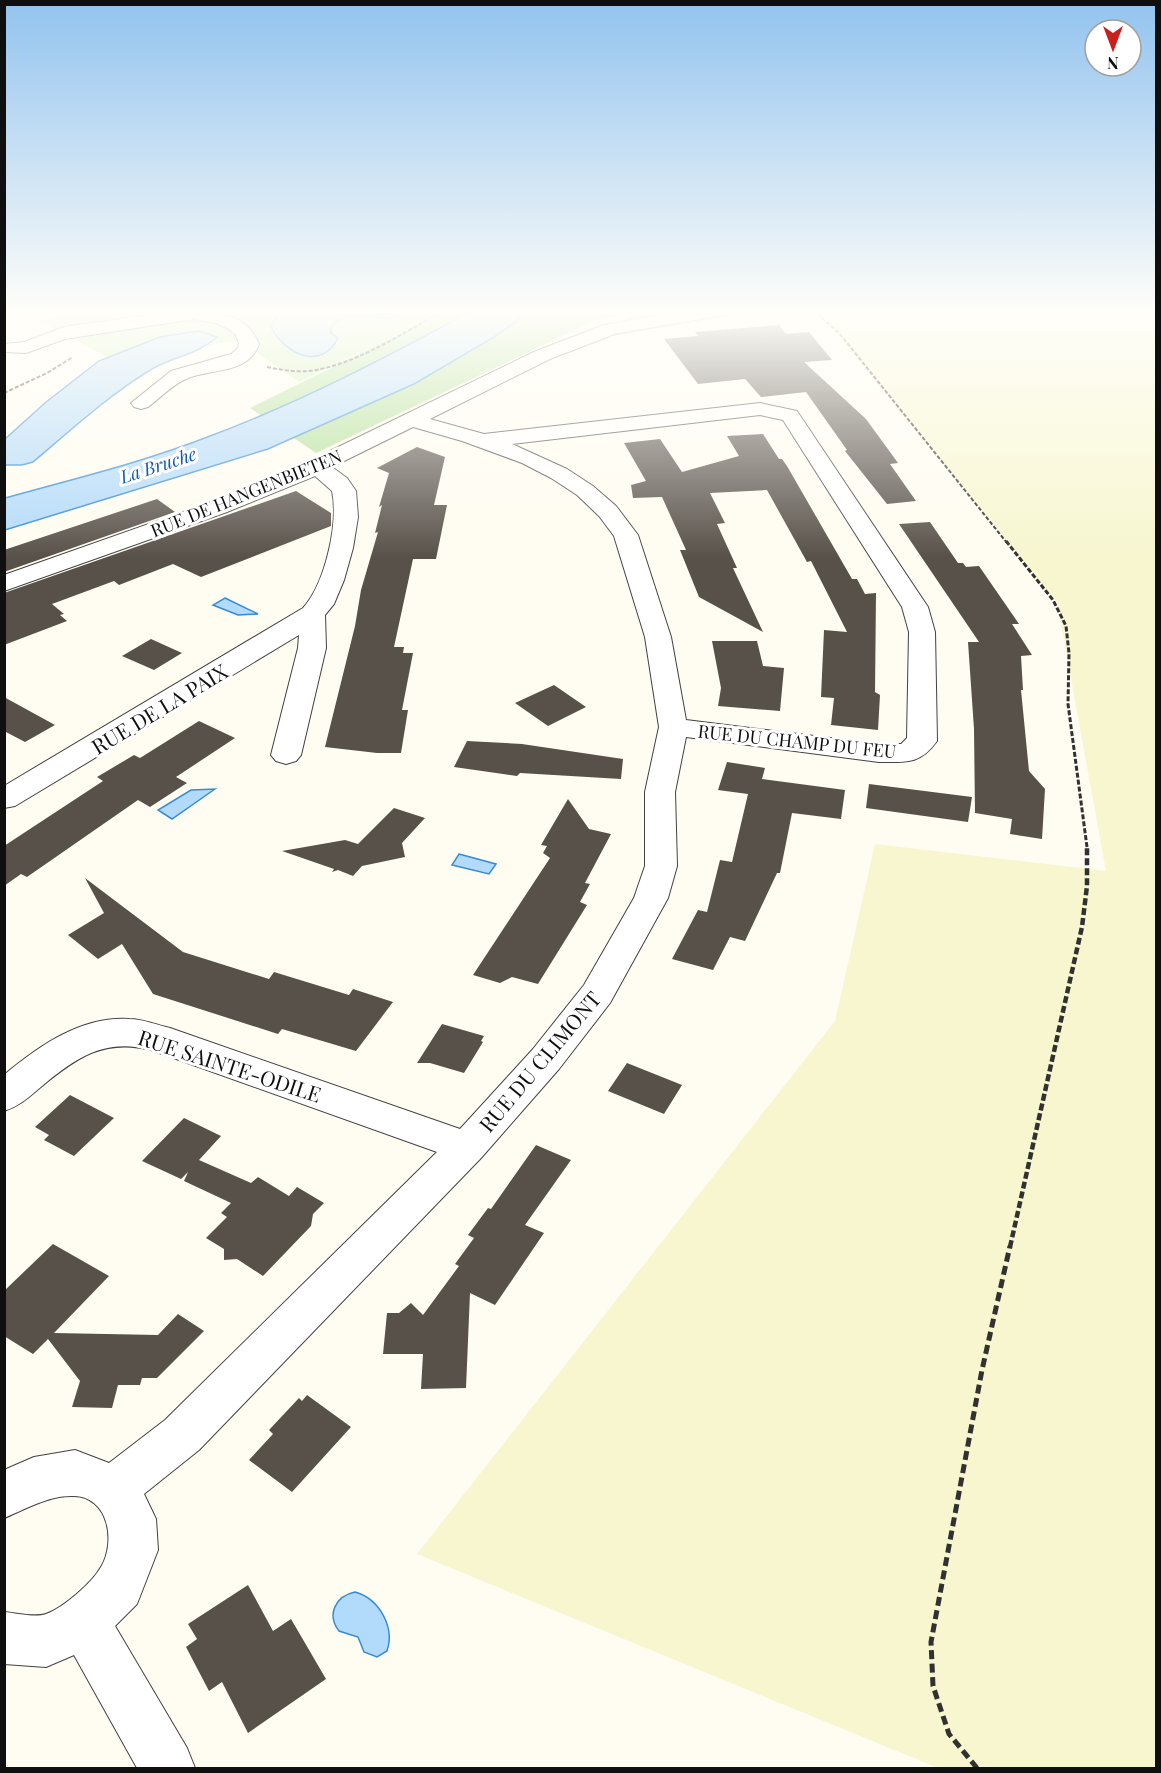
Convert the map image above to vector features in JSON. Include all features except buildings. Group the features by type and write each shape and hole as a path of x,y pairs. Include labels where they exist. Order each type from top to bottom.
{"street":[{"path":"141,403 155,393"},
{"name":"RUE DE HANGENBIETEN","path":"4,584 219,507 316,467 466,393"},
{"name":"RUE DU CHAMP DU FEU","path":"479,441 760,409 790,415 918,614 922,632 922,741 908,753 879,753 673,727"},
{"name":"RUE DU CLIMONT","path":"114,1488 182,1435 467,1146 546,1059 597,994 651,898 661,866 660,792 673,727 658,637 626,535 616,520 585,491 561,474 526,457 410,420"},
{"name":"RUE DE LA PAIX","path":"4,799 230,666 312,614 326,594 347,518 344,490 336,480 316,467"},
{"path":"286,755 312,648 312,614"},
{"name":"RUE SAINTE-ODILE","path":"4,1097 46,1061 74,1044 128,1032 157,1038 467,1146"},
{"path":"4,1495 34,1479 75,1473 114,1488 132,1518 133,1550 119,1586 84,1622 46,1641 4,1638"},
{"path":"84,1622 167,1768"}],"path":[{"path":"887,393 1061,613 1067,635 1068,704 1087,847 1087,886 1082,927 982,1370 931,1642 933,1686 949,1734 977,1768"}],"green space":[{"path":"281,393 443,393 316,453 250,408"},
{"path":"885,393 1156,393 1156,1768 938,1768 417,1554 835,1021 875,844 1106,871 1057,602"}],"water":[{"path":"58,393 117,393 33,462 22,465 5,465 5,439"},
{"name":"La Bruche","path":"312,393 394,393 268,449 5,530 5,498 160,454 277,409"},
{"path":"225,598 258,614 238,615 213,605"},
{"path":"215,789 172,819 158,810 191,790"},
{"path":"459,854 496,864 489,874 452,865"},
{"path":"355,1592 372,1601 387,1624 389,1642 387,1651 377,1657 364,1652 358,1637 339,1631 335,1625 333,1612 338,1602 348,1594"}]}
